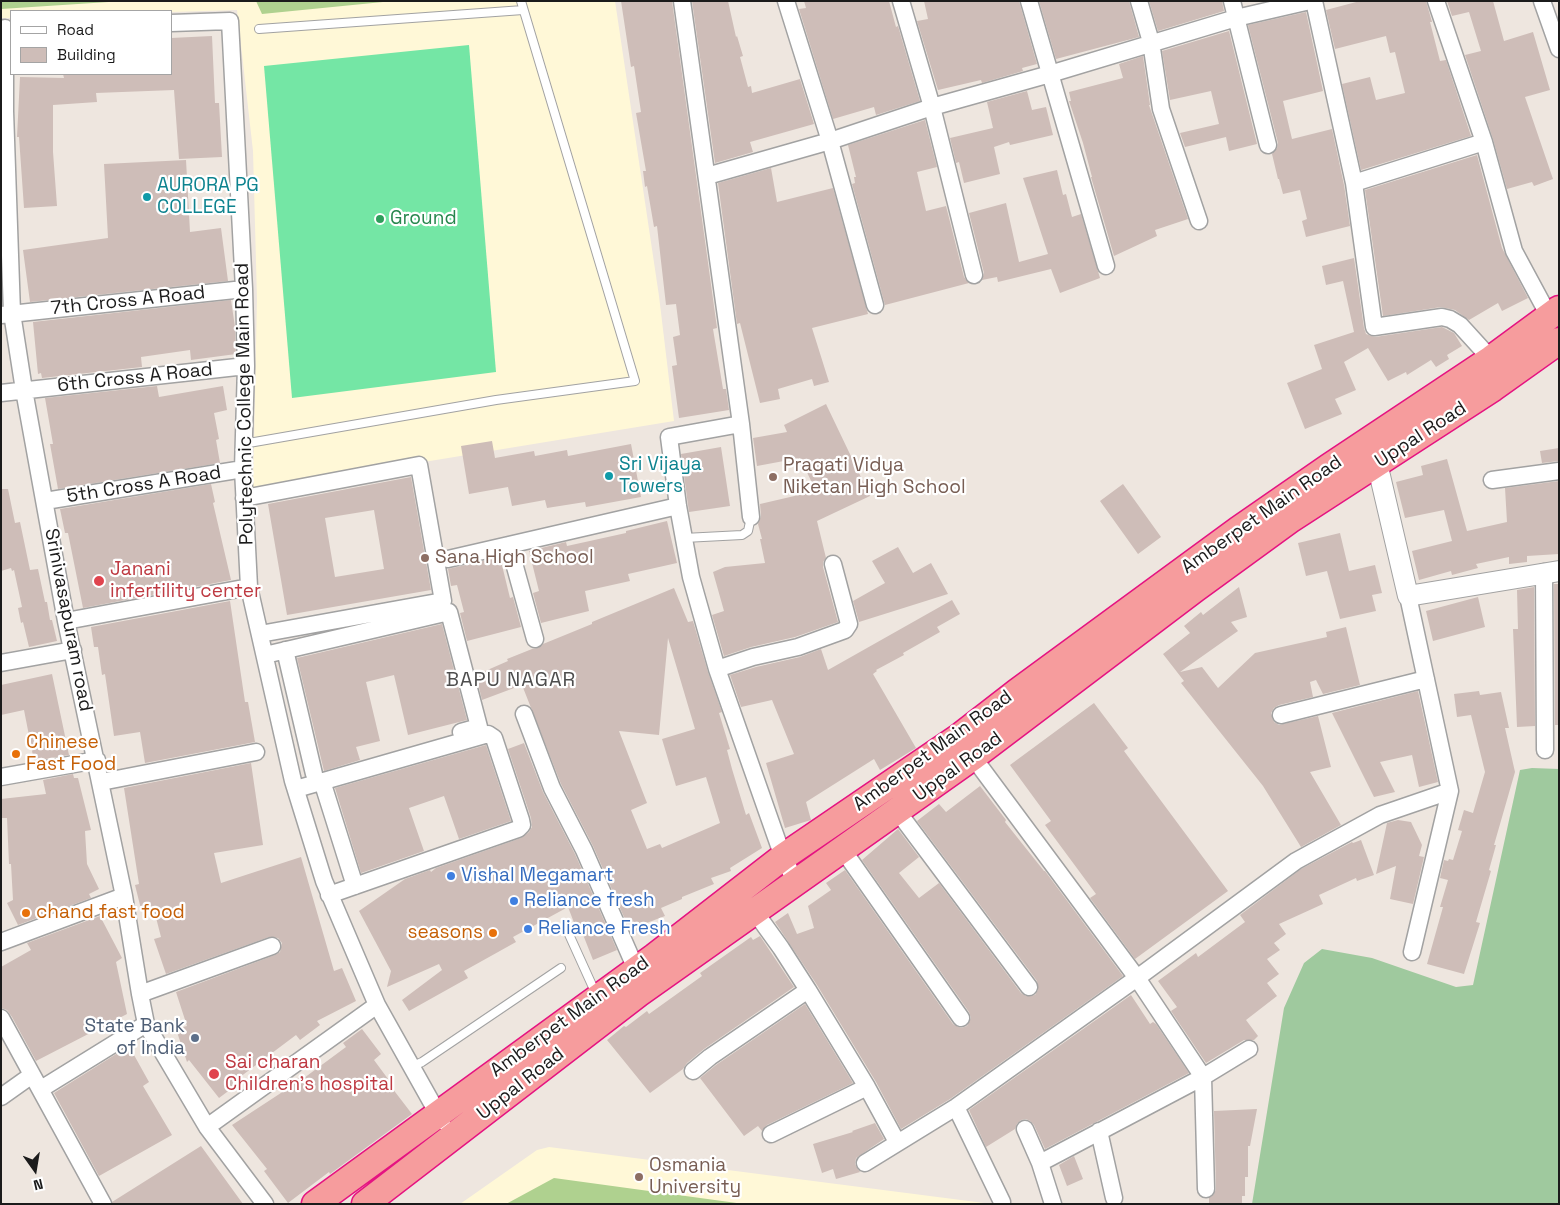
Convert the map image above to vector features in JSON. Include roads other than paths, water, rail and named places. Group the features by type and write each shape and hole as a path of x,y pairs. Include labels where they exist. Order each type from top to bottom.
{"highway":[{"name":"Amberpet Main Road","path":"315,1204 636,969 782,858 959,737 1017,692 1246,525 1491,359 1554,313"},
{"name":"Uppal Road","path":"365,1204 638,994 898,812 1291,519 1493,388 1559,341"}],"street":[{"path":"682,1 741,424 751,517"},
{"path":"786,1 830,141 875,305"},
{"path":"901,1 932,107 974,275"},
{"path":"1029,1 1106,266"},
{"path":"1139,1 1151,42 1161,110 1199,221"},
{"path":"1232,1 1268,145"},
{"path":"707,176 830,141 932,107 1050,74 1151,42 1236,18 1310,1"},
{"path":"1314,1 1354,183 1374,327 1442,317 1450,319 1460,325 1491,359"},
{"path":"1436,1 1484,142 1514,251 1554,313"},
{"path":"1542,1 1559,48"},
{"name":"Polytechnic College Main Road","path":"172,23 230,21 244,289 246,366 243,469 249,587 294,785 329,895 377,1005 437,1114 453,1136"},
{"name":"Srinivasapuram road","path":"6,28 3,111 7,314 24,390 66,621 97,760 124,896 146,1024 207,1127 265,1204"},
{"path":"1354,183 1484,142"},
{"name":"7th Cross A Road","path":"7,314 244,289"},
{"name":"6th Cross A Road","path":"24,390 246,366"},
{"path":"1,393 24,390"},
{"path":"741,424 669,437 678,506 691,577 717,669 782,858 796,882"},
{"path":"1376,463 1408,596 1450,791 1412,952"},
{"path":"244,498 419,465 443,601 260,634"},
{"name":"5th Cross A Road","path":"45,501 243,469"},
{"path":"1492,480 1559,472"},
{"path":"448,559 678,506"},
{"path":"509,545 535,639"},
{"path":"717,669 753,657 798,647 845,630 849,624 833,564"},
{"path":"1408,596 1552,571 1545,750"},
{"path":"66,621 249,587"},
{"path":"264,655 449,612 479,727 294,785"},
{"path":"1,663 73,650"},
{"path":"285,650 318,778 356,886"},
{"path":"1280,715 1426,679"},
{"path":"524,714 552,788 584,850 636,969"},
{"path":"318,778 488,734 494,738 522,825 518,829 329,895"},
{"path":"101,782 256,752"},
{"path":"973,757 1137,978 1203,1077 1206,1189"},
{"path":"1,777 97,760"},
{"path":"865,1163 956,1107 1137,978 1296,861 1380,815 1450,791"},
{"path":"898,812 1029,988"},
{"path":"843,850 960,1018"},
{"path":"1,942 124,896"},
{"path":"755,912 782,948 808,990 867,1087 897,1142"},
{"path":"140,994 272,946"},
{"path":"693,1071 710,1057 808,990"},
{"path":"207,1127 377,1005"},
{"path":"1,1018 103,1204"},
{"path":"41,1089 146,1024"},
{"path":"1040,1163 1203,1077 1249,1049"},
{"path":"1,1097 32,1075"},
{"path":"771,1134 867,1087"},
{"path":"956,1107 1002,1202"},
{"path":"1026,1129 1040,1163 1053,1204"},
{"path":"1099,1131 1114,1198"}],"lane":[{"path":"243,444 496,400 635,381 521,1"},
{"path":"259,29 524,10"},
{"path":"684,538 742,536 748,531 751,517"},
{"path":"567,930 597,997"},
{"path":"412,1067 561,968"}],"place":[{"name":"AURORA PG COLLEGE","path":"147,197"},
{"name":"Ground","path":"380,219"},
{"name":"Sri Vijaya Towers","path":"609,476"},
{"name":"Pragati Vidya Niketan High School","path":"773,477"},
{"name":"Sana High School","path":"425,558"},
{"name":"Janani infertility center","path":"99,581"},
{"name":"Chinese Fast Food","path":"16,754"},
{"name":"Vishal Megamart","path":"451,876"},
{"name":"Reliance fresh","path":"514,901"},
{"name":"chand fast food","path":"26,913"},
{"name":"Reliance Fresh","path":"528,929"},
{"name":"seasons","path":"493,933"},
{"name":"State Bank of India","path":"195,1038"},
{"name":"Sai charan Children's hospital","path":"214,1074"},
{"name":"Osmania University","path":"639,1177"}],"district":[{"name":"BAPU NAGAR","path":"511,681"}]}
